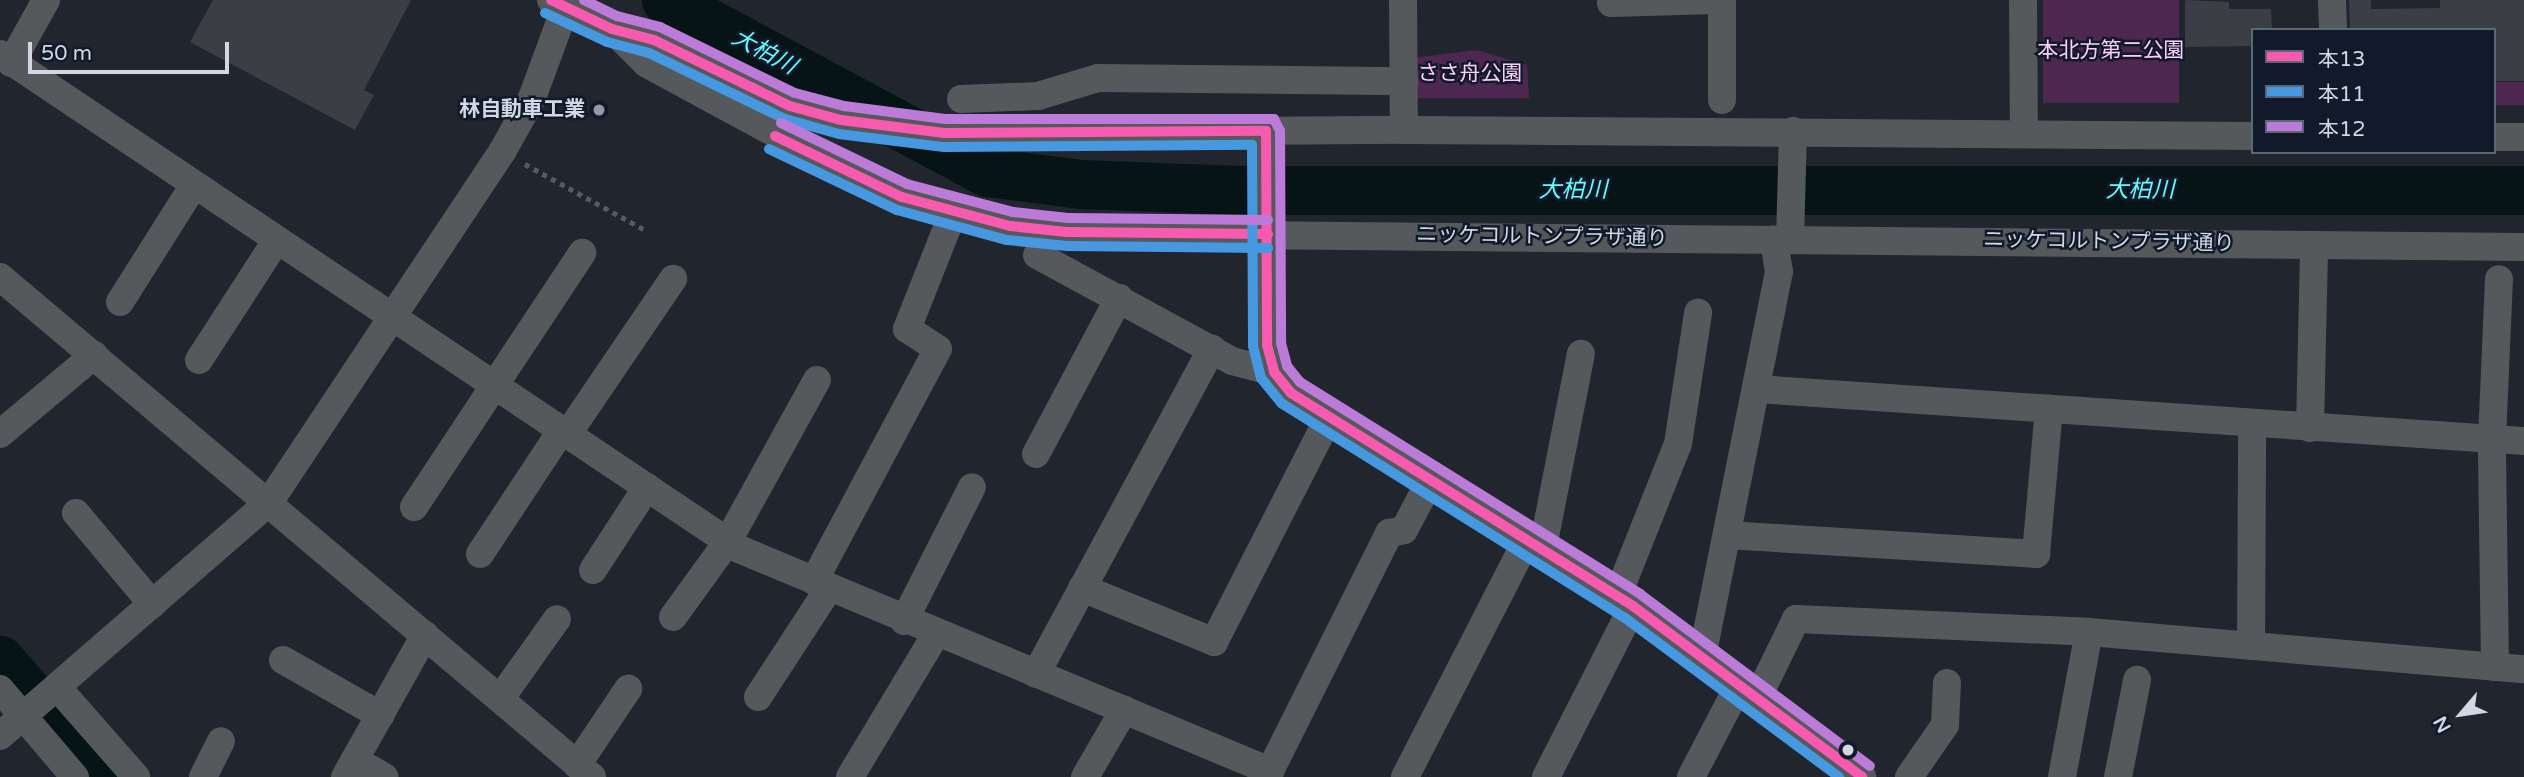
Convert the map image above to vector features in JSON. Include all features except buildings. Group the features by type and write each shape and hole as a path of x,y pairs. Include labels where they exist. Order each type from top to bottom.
{"street":[{"path":"46,0 6,58 728,541 904,621 1124,710 1268,774 1389,533 1404,530 1429,483"},
{"path":"1404,0 1404,130"},
{"path":"1611,3 1719,0 1722,100"},
{"path":"2024,0 2024,133"},
{"path":"2332,0 2333,28"},
{"path":"0,736 270,501 394,320 502,152 537,86 562,2"},
{"name":"ニッケコルトンプラザ通り","path":"562,2 612,29 654,40 726,79 790,106 841,120 944,133 1047,133 1266,140 1404,130 2251,136"},
{"name":"ニッケコルトンプラザ通り","path":"612,29 647,64 863,181 953,214 1067,232 1267,223 1782,239 2524,247"},
{"path":"961,99 1038,96 1098,78 1404,81"},
{"path":"1702,657 1779,272 1793,131"},
{"path":"2496,137 2524,137"},
{"path":"1266,140 1265,314 1274,372 1291,393 1429,483 1625,602 1862,777"},
{"path":"120,302 194,186"},
{"path":"758,697 822,585 938,349 907,329 953,214"},
{"path":"199,360 276,241"},
{"path":"2310,428 2314,245"},
{"path":"414,507 582,253"},
{"path":"1037,255 1232,360 1274,372"},
{"path":"0,277 270,501 584,771 628,689"},
{"path":"480,554 673,279"},
{"path":"2496,667 2492,439 2499,279"},
{"path":"1036,454 1119,298"},
{"path":"1545,777 1625,602 1678,444 1698,313"},
{"path":"1036,674 1212,349"},
{"path":"1405,777 1534,547 1581,354"},
{"path":"0,434 94,355"},
{"path":"673,617 728,541 817,380"},
{"path":"1757,389 2524,442"},
{"path":"1727,535 2036,554 2049,409"},
{"path":"1082,588 1214,642 1328,419"},
{"path":"2251,646 2252,423"},
{"path":"593,570 647,487"},
{"path":"904,621 972,487"},
{"path":"76,513 152,604"},
{"path":"1691,777 1796,618 2089,632 2524,669"},
{"path":"500,699 557,619"},
{"path":"2062,777 2089,632"},
{"path":"858,775 936,634"},
{"path":"385,777 350,768 425,635"},
{"path":"282,660 380,715"},
{"path":"2118,777 2137,680"},
{"path":"1909,777 1945,725 1947,682"},
{"path":"56,688 136,777"},
{"path":"0,689 75,777"},
{"path":"1085,777 1124,710"},
{"path":"203,777 221,741"}],"path":[{"path":"502,152 647,231"}],"green space":[{"name":"本北方第二公園","path":"2043,0 2179,0 2179,103 2043,103"},
{"name":"ささ舟公園","path":"1477,50 1527,65 1529,98 1413,98 1412,58"},
{"path":"2496,82 2524,82 2524,105 2496,105"}],"waterway":[{"name":"大柏川","path":"666,0 987,172 1081,184 1238,190 2524,190"},
{"path":"0,660 101,777"}],"transit line":[{"name":"本13","path":"551,0 612,29 654,40 790,106 841,120 944,133 1266,131 1267,345 1274,372 1291,393 1633,606 1862,777"},
{"name":"本12","path":"584,0 617,16 660,27 795,93 844,106 945,119 1274,119 1280,131 1281,343 1287,366 1300,382 1640,594 1870,766"},
{"name":"本11","path":"545,13 607,42 649,53 785,119 839,134 944,147 1252,145 1253,346 1261,378 1281,403 1625,618 1839,777"},
{"name":"本12","path":"781,123 907,184 1013,212 1068,218 1268,220"},
{"name":"本13","path":"775,136 902,197 1010,226 1067,232 1268,234"},
{"name":"本11","path":"769,149 897,210 1007,240 1067,246 1268,248"}],"place":[{"name":"林自動車工業","path":"599,110"}]}
